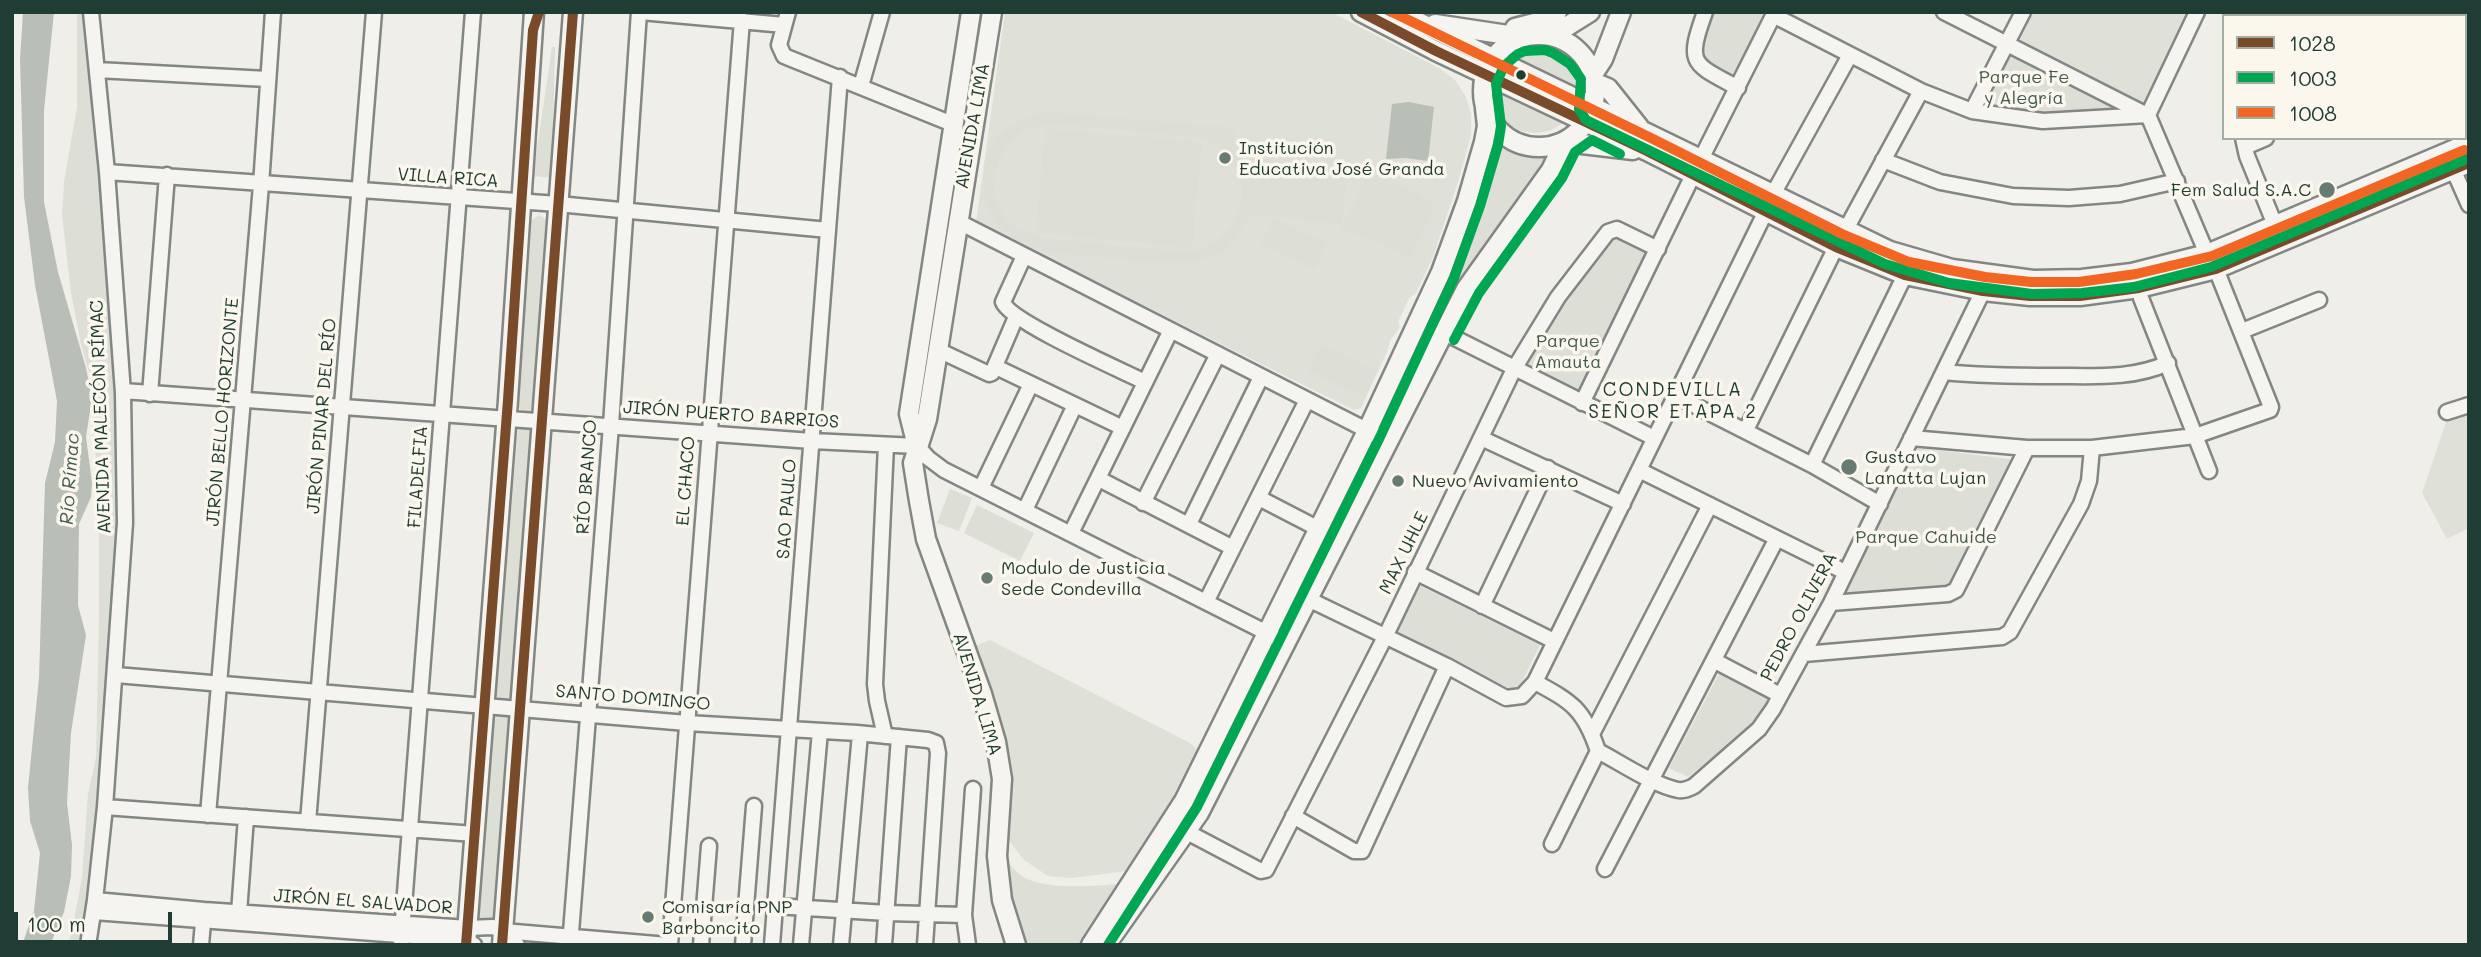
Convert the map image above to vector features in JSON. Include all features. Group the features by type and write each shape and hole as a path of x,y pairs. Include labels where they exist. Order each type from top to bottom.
{"main road":[{"path":"561,162 561,46 564,12"},
{"path":"505,942 519,708 573,12"},
{"name":"AVENIDA LIMA","path":"917,446 909,414 971,12"},
{"name":"AVENIDA LIMA","path":"992,12 927,419 913,463 926,538 982,694 996,742 1002,779 997,856 1002,900 1016,945"},
{"path":"1361,12 1436,51 1488,66"},
{"path":"1488,34 1531,25 1546,20 1557,12"},
{"path":"1091,945 1184,801 1367,430 1441,272 1467,201 1484,142 1487,126 1483,102 1488,66 1510,42 1566,27 1590,12"},
{"path":"1110,942 1187,832 1287,643 1467,286 1568,141 1590,115 1595,78 1621,12"},
{"path":"1404,16 1488,34 1547,36 1570,47 1580,54 1595,78 1608,88 1643,132"},
{"path":"1404,16 1488,66 1590,115 1647,151"},
{"path":"469,939 535,18"},
{"path":"1436,51 1469,78 1498,129 1518,142 1539,146 1568,141 1647,151 1697,168 1840,239 1905,275 1983,291 2030,296 2080,296 2139,288 2461,166"},
{"path":"1590,115 1643,132 1697,168"},
{"path":"1840,239 1952,269 2033,280 2082,279 2211,261 2275,225 2460,143"}],"street":[{"name":"AVENIDA MALECÓN RÍMAC","path":"88,945 95,906 105,807 125,523 123,391 107,173 91,12"},
{"name":"JIRÓN BELLO HORIZONTE","path":"208,815 273,12"},
{"name":"JIRÓN PINAR DEL RÍO","path":"308,822 374,12"},
{"name":"FILADELFIA","path":"402,935 473,12"},
{"path":"640,12 742,20 786,19 779,46 784,56 955,125"},
{"name":"RÍO BRANCO","path":"570,941 611,425 640,12"},
{"path":"861,86 882,12"},
{"path":"1705,12 1697,35 1694,56 1702,69 1738,88"},
{"path":"1911,438 2027,448 2092,448 2196,436 2270,411 2271,407 2242,331 2148,115 1944,12"},
{"path":"1972,111 2023,12"},
{"path":"2148,115 2197,12"},
{"path":"1583,403 1774,14 1920,91 1972,111 2043,121 2148,115"},
{"name":"EL CHACO","path":"669,945 742,20"},
{"path":"1308,599 1447,666 1506,698 1522,696 1535,682 1769,203 1850,55"},
{"path":"97,70 267,79"},
{"name":"SAO PAULO","path":"772,945 839,77"},
{"path":"1746,430 1840,239 1920,91"},
{"path":"2244,143 2275,225"},
{"path":"1883,160 1940,182 2013,196 2069,198 2120,194 2177,181"},
{"path":"2461,166 2469,205"},
{"name":"VILLA RICA","path":"107,173 167,175 261,185 558,204 828,230"},
{"path":"150,394 167,175"},
{"path":"957,221 1388,441"},
{"name":"MAX UHLE","path":"1187,832 1261,871 1269,867 1514,369 1558,297 1608,232 1617,229 1658,249"},
{"path":"1024,256 1003,303 1006,310 1145,382"},
{"path":"1812,465 1905,275"},
{"path":"2139,288 2209,471"},
{"name":"PEDRO OLIVERA","path":"1598,751 1653,780 1676,790 1685,790 1694,786 1759,729 1831,603 1983,291"},
{"path":"2242,331 2319,300"},
{"path":"938,350 989,374 996,367 1016,317"},
{"path":"1071,533 1171,330"},
{"path":"1443,332 1654,438"},
{"path":"1143,503 1217,354"},
{"path":"1944,372 1990,377 2111,376 2150,371 2168,363"},
{"path":"996,367 1123,428"},
{"path":"1189,524 1261,377"},
{"path":"981,488 1031,384"},
{"name":"JIRÓN PUERTO BARRIOS","path":"123,391 811,441 917,446"},
{"path":"1676,396 1746,430 1880,504"},
{"path":"1206,602 1307,400"},
{"path":"1025,510 1075,405"},
{"path":"2447,412 2469,405"},
{"path":"1481,438 1623,504"},
{"path":"884,945 892,736 877,701 875,684 886,445"},
{"path":"917,446 944,470 1025,510 1049,526 1071,533 1287,643"},
{"path":"1831,603 1948,594 1956,590 2027,448"},
{"path":"1804,654 2002,637 2010,632 2081,504 2089,481 2092,448"},
{"path":"1482,606 1548,468"},
{"path":"1639,470 1845,572"},
{"path":"1098,479 1233,548"},
{"path":"1259,498 1317,528"},
{"path":"1592,734 1710,505"},
{"path":"1605,869 1776,540"},
{"path":"1415,572 1554,641"},
{"path":"1715,661 1780,695"},
{"path":"1293,816 1354,851 1362,851 1447,666"},
{"name":"SANTO DOMINGO","path":"116,675 687,723 892,736 936,743 938,752 926,915"},
{"path":"1535,682 1565,698 1580,712 1598,751 1552,844"},
{"path":"801,945 820,732"},
{"path":"841,945 860,734"},
{"path":"969,943 964,915 973,789"},
{"path":"743,945 754,806"},
{"path":"105,807 475,834"},
{"path":"239,912 246,817"},
{"path":"701,945 709,846"},
{"name":"JIRÓN EL SALVADOR","path":"95,906 469,939 493,927 505,942 570,941 669,945"},
{"path":"775,906 964,915"},
{"name":"JIRÓN EL SALVADOR","path":"204,915 239,912 301,923"},
{"path":"201,945 204,915"},
{"path":"925,945 926,915"},
{"path":"299,945 301,923"}],"shaded area":[{"name":"Institución Educativa José Granda","path":"1005,12 1331,12 1439,68 1456,81 1466,97 1471,114 1471,135 1458,182 1433,257 1416,293 1409,298 1398,322 1400,327 1390,341 1361,408 1354,410 976,222"},
{"path":"2033,12 2189,12 2143,105 2018,43"},
{"path":"2469,409 2469,528 2447,539 2422,493 2448,416"},
{"path":"990,640 1190,743 1198,750 1135,870 1072,878 1048,876 1024,860 1005,835 1010,770 973,647"}],"green space":[{"path":"77,12 87,12 103,175 122,480 103,785 84,945 67,945 82,878 88,794 96,757 99,618 99,477 92,430 94,397 71,293 62,215 64,182 77,107"},
{"path":"1711,12 1772,12 1740,80 1699,60 1698,52"},
{"path":"1525,46 1537,46 1557,52 1565,58 1575,74 1578,96 1504,59"},
{"path":"552,47 555,47 552,178 533,176"},
{"name":"Parque Fe y Alegría","path":"2013,53 2122,107 2108,113 2073,117 1983,108 2009,54"},
{"path":"1491,83 1566,120 1541,132 1515,128 1504,121 1496,111 1491,98"},
{"path":"1046,112 1236,128 1234,145 1248,165 1253,180 1256,149 1348,159 1342,224 1251,214 1241,233 1229,246 1215,255 1185,262 1149,262 1043,252 1015,239 995,221 985,197 984,183 985,166 994,139 1013,124","holes":["1050,124 1201,138 1221,149 1234,163 1241,180 1242,198 1237,215 1227,231 1211,244 1191,252 1042,238 1012,224 998,207 995,184 999,161 1011,142 1030,128"]},
{"path":"1045,128 1202,142 1192,248 1036,233"},
{"path":"1496,134 1521,148 1556,150 1464,282 1227,740 1221,737 1312,548 1492,135"},
{"path":"1369,172 1418,194 1435,206 1409,259 1382,244 1341,229"},
{"path":"539,215 548,221 535,408 532,411 522,411 517,405 532,220"},
{"path":"1273,219 1327,243 1315,269 1261,244"},
{"name":"Parque Amauta","path":"1616,233 1652,251 1581,393 1525,366 1545,331"},
{"path":"1321,344 1377,370 1365,397 1309,371"},
{"path":"518,426 532,427 533,430 513,697 504,700 496,696"},
{"name":"Parque Cahuide","path":"1918,448 2018,460 1956,585 1842,597"},
{"path":"950,489 972,498 959,531 937,523"},
{"path":"977,505 1034,533 1020,561 964,533"},
{"path":"1414,583 1540,645 1517,692 1391,631"},
{"path":"1721,670 1772,700 1739,737 1688,777 1669,768"},
{"path":"498,713 511,717 494,917 490,921 481,920 478,916 494,717"},
{"path":"1003,856 1027,879 1050,885 1126,883 1086,945 1019,945 1013,932"}],"water":[{"name":"Río Rímac","path":"23,12 54,12 44,110 44,202 58,272 92,398 86,437 92,483 91,497 79,524 78,605 86,635 71,733 67,803 72,845 71,876 64,912 50,945 22,945 34,911 40,853 30,821 28,788 39,678 45,483 55,442 57,401 35,285 24,197 20,59"},
{"path":"1409,102 1434,107 1428,161 1386,159 1392,104"}],"transit line":[{"name":"1028","path":"466,945 533,30 539,12"},
{"name":"1028","path":"502,945 573,12"},
{"name":"1028","path":"1361,12 1436,51 1647,151 1836,247 1905,275 1983,291 2030,296 2080,296 2139,288 2216,269 2469,163"},
{"name":"1008","path":"1392,12 1842,234 1909,262 1985,277 2031,282 2079,282 2136,274 2212,256 2464,150"},
{"name":"1003","path":"1108,945 1197,807 1380,437 1454,278 1498,145 1501,126 1496,84 1504,66 1518,54 1545,50 1570,64 1581,79 1579,109 1586,120 1885,264 1949,283 2032,294 2082,293 2134,287 2211,267 2469,158"},
{"name":"1003","path":"1454,340 1479,293 1562,178 1575,152 1592,140 1620,154"}],"place":[{"name":"Institución Educativa José Granda","path":"1225,158"},
{"name":"Fem Salud S.A.C","path":"2327,190"},
{"name":"Gustavo Lanatta Lujan","path":"1849,467"},
{"name":"Nuevo Avivamiento","path":"1398,481"},
{"name":"Modulo de Justicia Sede Condevilla","path":"987,578"},
{"name":"Comisaría PNP Barboncito","path":"648,917"}],"district":[{"name":"CONDEVILLA SEÑOR ETAPA 2","path":"1673,401"}]}
